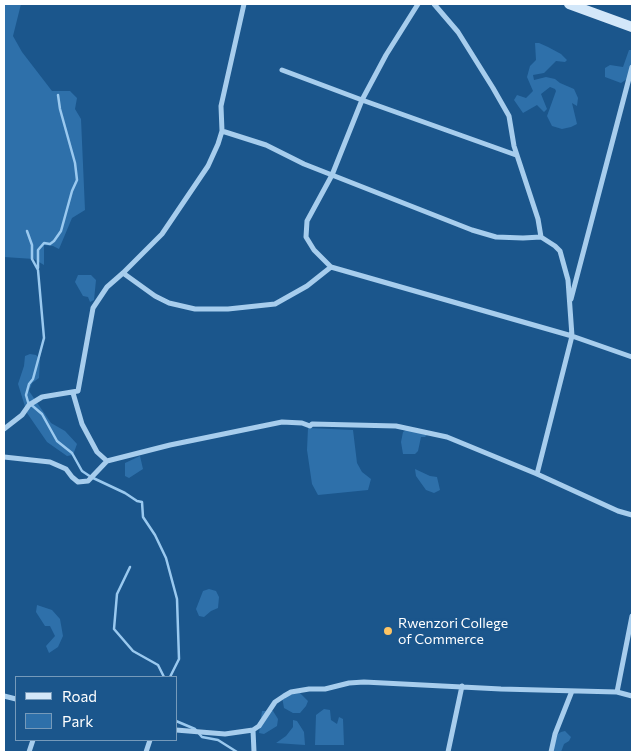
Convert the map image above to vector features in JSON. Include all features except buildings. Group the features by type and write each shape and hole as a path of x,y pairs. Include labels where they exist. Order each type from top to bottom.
{"street":[{"path":"4,429 22,415 29,405 42,397 78,391 93,308 107,287 124,273 162,234 208,166 222,131 221,106 244,4"},
{"path":"418,4 386,54 362,100 332,175 307,221 306,237 314,250 331,267 572,336 632,356"},
{"path":"434,4 458,32 508,116 516,155 538,219 541,237"},
{"path":"569,4 632,27"},
{"path":"570,301 632,67"},
{"path":"282,70 516,155"},
{"path":"222,131 266,145 332,175 472,230 496,237 541,237 560,251 568,280 572,336 537,474"},
{"path":"124,273 155,296 169,303 195,310 228,310 275,304 307,286 331,267"},
{"path":"73,393 82,424 97,452 107,461"},
{"path":"4,457 50,462 66,468 78,482 88,481 107,461 170,445 282,422 302,423 310,426 312,424 396,426 447,437 632,515"},
{"path":"617,692 632,616"},
{"path":"178,730 225,734 253,730 259,726 278,699 291,692 364,682 502,689 617,692 632,696"},
{"path":"448,752 462,686"},
{"path":"551,752 555,734 572,691"},
{"path":"253,730 254,752"}],"green space":[{"path":"4,4 21,4 13,36 22,52 52,91 70,91 77,98 75,109 81,119 85,210 72,218 59,249 44,245 44,265 34,259 4,257"},
{"path":"535,43 548,47 561,54 567,60 565,62 556,61 544,73 533,75 534,80 546,77 555,79 574,89 578,98 577,106 572,103 577,124 571,127 562,129 552,126 547,116 556,91 555,89 550,87 541,94 547,109 544,112 537,105 523,113 514,100 517,95 526,98 533,91 527,77 530,66 536,60"},
{"path":"629,50 632,50 632,71 627,79 621,83 605,77 605,68 610,65 623,67"},
{"path":"78,275 91,275 96,280 94,300 90,302 88,297 83,296 75,282"},
{"path":"30,354 36,355 40,359 39,378 32,383 29,391 51,423 65,431 77,444 73,455 67,456 47,442 27,413 18,384 25,356"},
{"path":"308,428 353,430 357,463 362,472 371,479 368,490 318,495 312,484 307,450"},
{"path":"408,429 429,433 425,437 421,437 418,451 415,454 403,454 401,442 403,432"},
{"path":"140,456 143,469 129,478 125,476 125,463"},
{"path":"415,469 437,477 440,490 434,493 426,490 416,476"},
{"path":"209,589 216,591 219,597 218,608 204,617 199,616 196,609 203,591"},
{"path":"37,605 52,610 60,619 63,636 58,647 49,653 46,646 55,636 50,626 45,626 36,612"},
{"path":"296,689 308,701 300,713 293,713 284,708 282,697"},
{"path":"324,709 330,710 331,720 337,724 339,717 343,719 344,745 315,745 316,715"},
{"path":"262,711 273,711 278,719 277,726 264,734 259,733"},
{"path":"293,720 297,721 304,732 305,745 276,743 286,736 293,727"},
{"path":"565,731 571,737 569,741 564,744 561,752 552,752 555,736"}],"waterway":[{"path":"38,268 38,250 44,243 50,244 54,241 61,231 77,180 75,163 58,95"},
{"path":"27,231 32,245 32,259 38,270 44,338 33,379 29,384 26,395 28,402 42,414 57,441 72,453 82,471 142,502 143,517 155,535 166,558 177,599 179,659 170,676"},
{"path":"130,567 117,594 114,629 133,651 158,665 164,676"},
{"path":"178,722 195,729 202,737 218,740 237,752"}],"place":[{"name":"Rwenzori College of Commerce","path":"388,631"}]}
